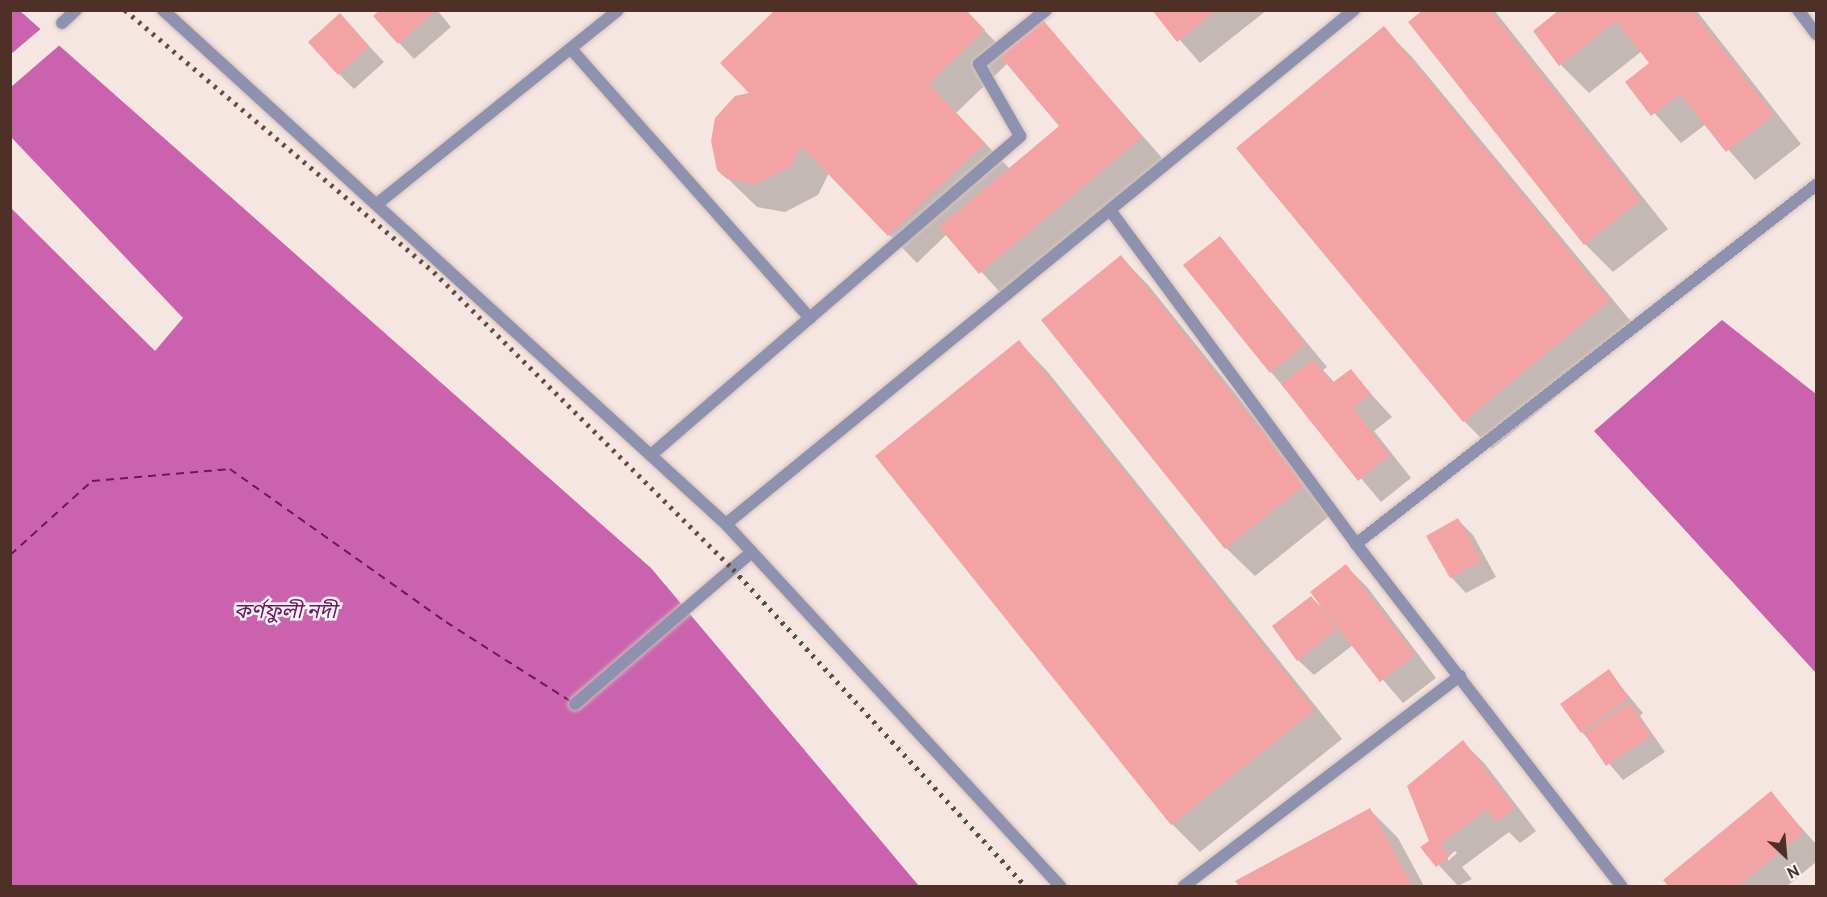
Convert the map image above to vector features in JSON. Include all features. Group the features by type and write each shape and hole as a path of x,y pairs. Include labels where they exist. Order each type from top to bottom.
{"lane":[{"path":"62,23 76,10"},
{"path":"163,10 726,524 1060,886"},
{"path":"377,204 618,10"},
{"path":"651,455 1020,136 979,64 1046,10"},
{"path":"726,524 1354,10"},
{"path":"1798,10 1816,34"},
{"path":"571,49 810,318"},
{"path":"1356,544 1816,185"},
{"path":"1110,210 1356,544 1622,886"},
{"path":"575,704 752,552"},
{"path":"1184,886 1460,676"}],"water":[{"name":"কর্ণফুলী নদী","path":"10,11 20,11 651,568 919,886 11,886"},
{"path":"1722,320 1816,394 1816,673 1594,431"}],"pier":[{"path":"43,27 62,43 11,87 11,54"},
{"path":"11,137 183,318 155,351 11,208"}],"building":[{"path":"380,10 437,10 398,44 373,16"},
{"path":"775,10 966,10 985,30 929,84 985,143 888,236 801,146 790,167 756,184 727,179 717,170 711,141 715,118 735,96 749,93 720,63"},
{"path":"1152,10 1217,10 1177,42"},
{"path":"1423,10 1490,10 1641,200 1584,245 1408,22"},
{"path":"1559,10 1692,10 1774,115 1726,152 1680,94 1651,116 1625,82 1649,63 1616,21 1559,66 1533,31"},
{"path":"340,13 369,46 338,75 308,42"},
{"path":"1043,20 1142,137 979,274 939,227 1059,126 1000,56"},
{"path":"1384,26 1610,301 1463,422 1236,148"},
{"path":"1220,236 1306,344 1270,373 1183,265"},
{"path":"1121,255 1305,485 1225,549 1041,320"},
{"path":"1019,340 1315,710 1171,825 875,456"},
{"path":"1313,359 1332,383 1351,369 1371,394 1353,408 1390,455 1358,481 1281,384"},
{"path":"1458,518 1482,561 1450,578 1426,536"},
{"path":"1346,564 1415,655 1380,682 1310,592"},
{"path":"1311,596 1337,630 1297,661 1272,626"},
{"path":"1609,669 1629,698 1581,733 1560,704"},
{"path":"1630,703 1651,736 1606,766 1584,733"},
{"path":"1463,740 1515,808 1496,822 1487,809 1441,844 1450,856 1436,867 1420,847 1429,841 1407,786"},
{"path":"1771,791 1804,832 1738,886 1668,886 1663,880"},
{"path":"1370,808 1413,886 1239,886 1235,881"}],"ferry route":[{"path":"10,555 92,481 230,469 446,622 570,701"}],"railway":[{"path":"125,10 434,272 733,569 1026,886"}]}
